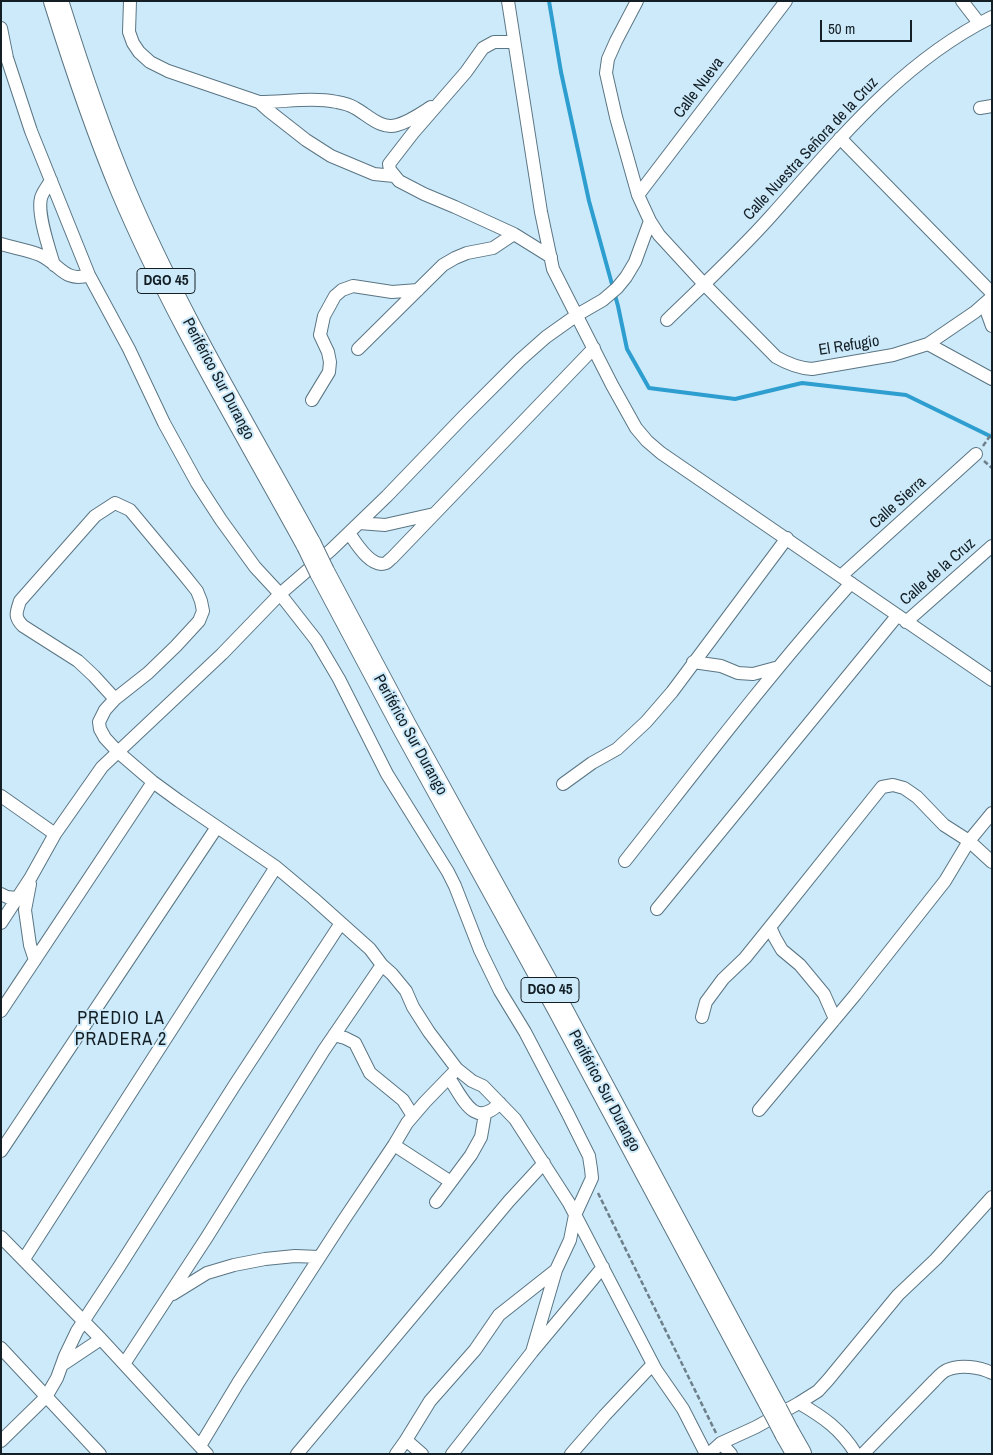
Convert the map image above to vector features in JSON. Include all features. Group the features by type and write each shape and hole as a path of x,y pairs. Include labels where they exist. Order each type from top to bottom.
{"highway":[{"name":"Periférico Sur Durango","path":"56,1 72,55 124,191 161,272 191,331 404,726 526,945 799,1454"}],"street":[{"path":"130,1 129,32 136,48 150,62 168,71 259,102 310,100 338,102 354,107 387,127 402,124 442,101"},
{"path":"508,1 541,212 553,268 636,428 647,441 685,469 992,680"},
{"name":"El Refugio","path":"637,1 608,59 606,73 638,195 659,235 776,357 799,368 812,369 893,355 928,344 975,312 989,298"},
{"name":"Calle Nueva","path":"638,195 786,1"},
{"path":"962,1 979,23"},
{"name":"Calle Nuestra Señora de la Cruz","path":"667,320 770,218 870,106 899,80 946,44 992,17"},
{"path":"1,28 7,58 31,131 89,275 128,349 164,424 197,483 256,567 280,594 321,648 339,679 387,774 448,872 480,950 589,1156 592,1178 576,1215 570,1240 556,1270 532,1352"},
{"path":"513,42 494,42 483,48 466,72 394,157 389,164 390,170 399,181 514,234 551,257"},
{"path":"259,102 306,140 331,156 374,174 394,176"},
{"path":"840,138 989,298 992,326"},
{"path":"51,180 41,198 40,209 54,265"},
{"path":"1,923 31,877 55,834 102,767 222,654 280,594 387,496 520,360 546,338 577,315 603,300 617,288 635,262 650,221"},
{"path":"358,349 444,265 467,254 493,248 514,234"},
{"path":"1,244 42,256 71,277 79,278 89,275"},
{"path":"312,400 328,372 330,362 328,352 320,335 324,316 335,296 342,290 353,286 392,292 418,290"},
{"path":"928,344 992,379"},
{"path":"348,533 366,556 378,564 385,563 392,558 594,348"},
{"name":"Calle Sierra","path":"626,861 820,617 846,580 976,454"},
{"path":"115,699 78,661 23,626 17,620 20,601 95,516 115,503 130,510 186,576 201,601 203,611 199,621 176,646 105,710 99,722 104,738 154,782 276,867 370,949 406,991 413,1007 453,1074 464,1102 470,1110 485,1114 500,1103"},
{"path":"359,523 385,524 434,514"},
{"path":"563,784 592,763 617,749 653,715 787,538"},
{"name":"Calle de la Cruz","path":"657,909 902,619 992,546"},
{"path":"693,662 721,666 738,673 752,674 780,668"},
{"path":"1,1011 154,782"},
{"path":"702,1017 706,1002 723,979 770,927 882,787 893,785 904,788 917,797 944,825 969,841 992,862"},
{"path":"1,796 55,834"},
{"path":"759,1110 835,1019 945,881 969,841 992,813"},
{"path":"1,1151 216,827"},
{"path":"24,1260 276,867"},
{"path":"31,877 25,910 30,945 35,960"},
{"path":"1,894 17,898"},
{"path":"1,1441 46,1396 58,1378 70,1344 236,1083 341,923"},
{"path":"770,927 782,950 800,965 824,994 835,1019"},
{"path":"124,1364 334,1035 382,964"},
{"path":"334,1035 355,1043 370,1073 403,1100 413,1116"},
{"path":"1,1237 101,1339 203,1450 319,1257 394,1145 406,1123 453,1074"},
{"path":"453,1074 483,1086 515,1120 544,1163 576,1215 653,1364 683,1409 707,1454 721,1443 756,1427 818,1391 898,1296 936,1259 992,1197"},
{"path":"436,1202 471,1155 481,1137 485,1114"},
{"path":"394,1145 451,1182"},
{"path":"297,1454 509,1201 544,1163"},
{"path":"166,1299 207,1273 234,1265 295,1256 319,1257"},
{"path":"452,1454 532,1352 603,1267"},
{"path":"396,1454 430,1401 475,1350 499,1315 514,1301 556,1270"},
{"path":"62,1365 101,1339"},
{"path":"1,1348 100,1454"},
{"path":"571,1454 653,1364"},
{"path":"863,1454 947,1370 965,1366 987,1370 992,1374"},
{"path":"799,1403 835,1426 850,1443 856,1454"},
{"path":"406,1440 422,1454"},
{"path":"721,1443 731,1454"}],"path":[{"path":"592,1178 625,1250 721,1443"}],"waterway":[{"path":"549,1 561,72 589,201 618,306 627,349 649,388 735,399 802,383 906,395 992,437"}],"district":[{"name":"PREDIO LA PRADERA 2","path":"121,1029"}]}
